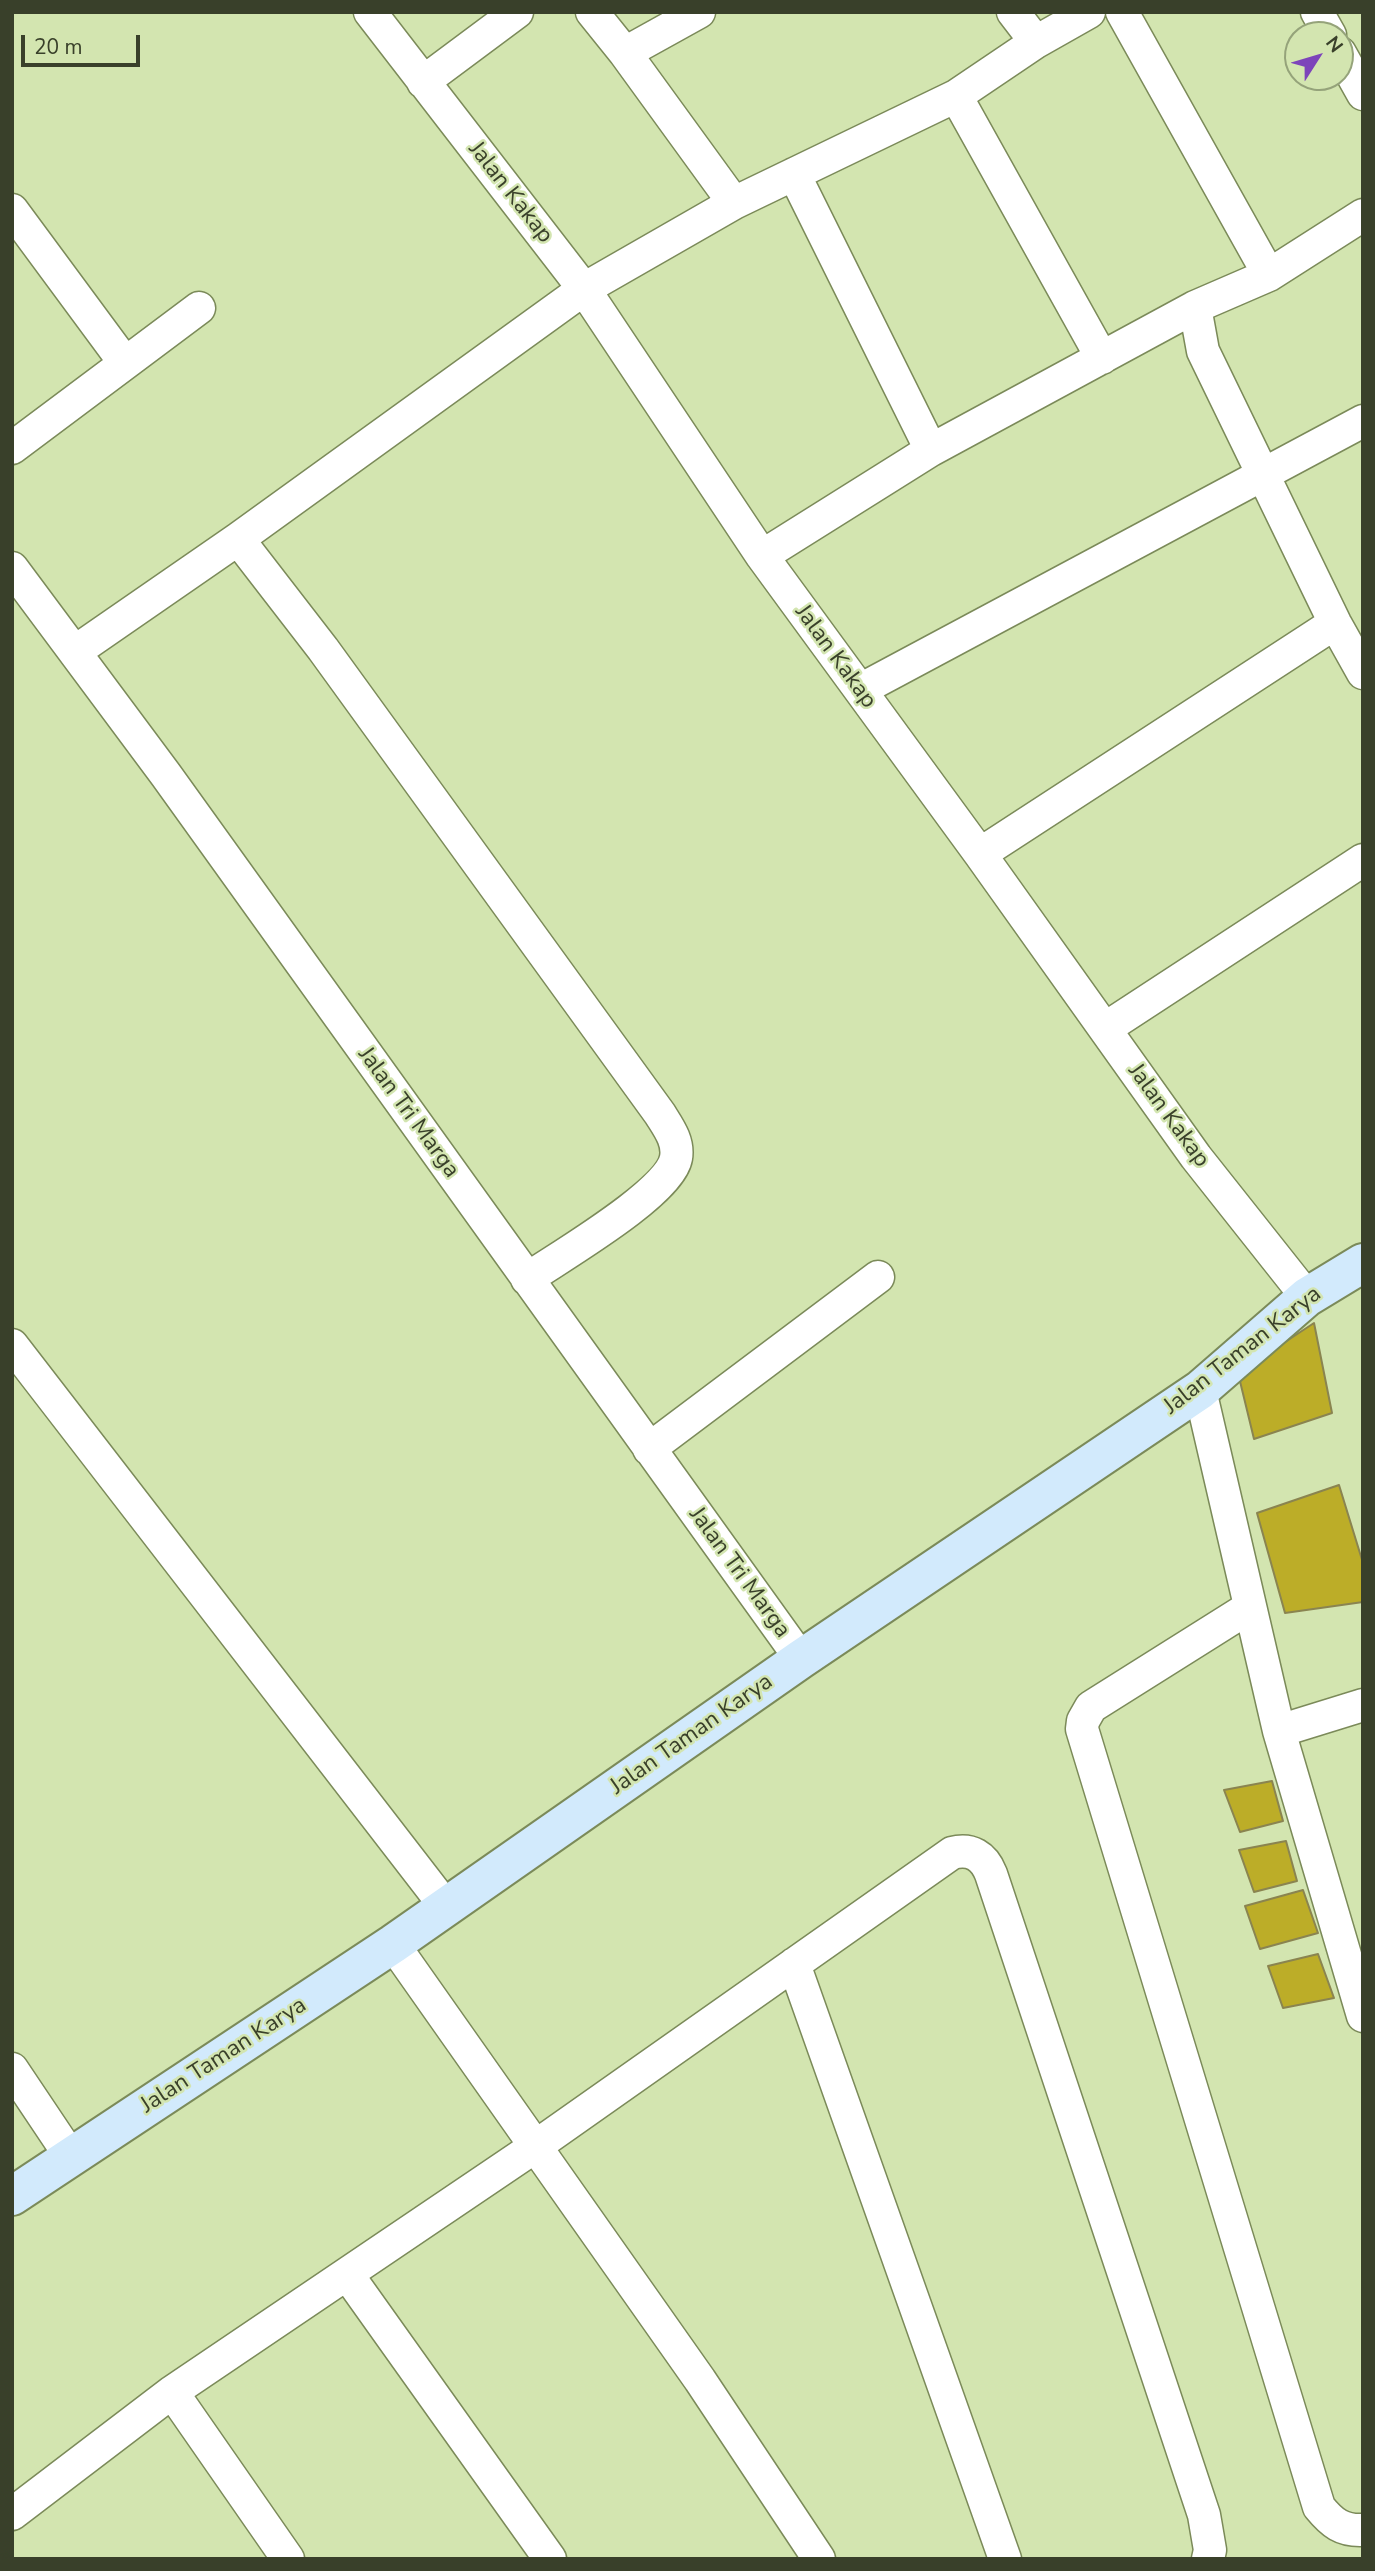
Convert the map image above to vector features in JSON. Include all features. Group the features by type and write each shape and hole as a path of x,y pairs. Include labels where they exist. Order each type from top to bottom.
{"street":[{"name":"Jalan Kakap","path":"370,12 584,289 761,556 1106,1028 1196,1157 1307,1297"},
{"path":"423,82 517,12"},
{"path":"592,12 625,52 734,203"},
{"path":"625,52 699,12"},
{"path":"1013,12 1036,41"},
{"path":"76,651 238,539 584,289 734,203 956,96 1036,41 1089,12"},
{"path":"1122,12 1269,275"},
{"path":"1354,78 1363,94"},
{"path":"956,96 1102,358"},
{"path":"794,174 931,450"},
{"path":"12,210 125,363"},
{"path":"761,556 931,450 1195,307 1269,275 1363,215"},
{"path":"980,854 1352,647 1203,351 1195,307"},
{"path":"12,447 199,308"},
{"path":"860,690 1363,421"},
{"path":"238,539 323,649 660,1114 676,1144 673,1169 648,1197 527,1279"},
{"name":"Jalan Tri Marga","path":"12,568 76,651 800,1659"},
{"path":"1106,1028 1363,860"},
{"name":"Jalan Taman Karya","path":"12,2196 393,1944 800,1659 1200,1390 1307,1297 1363,1263"},
{"path":"649,1450 878,1277"},
{"path":"12,1345 446,1907"},
{"path":"1200,1390 1279,1731 1363,2016"},
{"path":"1250,1606 1091,1707 1085,1714 1082,1729 1319,2507 1334,2524 1349,2531 1363,2530"},
{"path":"1279,1731 1363,1705"},
{"path":"12,2514 172,2392 536,2146 952,1853 971,1852 987,1865 1204,2515 1210,2550 1208,2559"},
{"path":"393,1944 700,2380 819,2559"},
{"path":"794,1964 1005,2559"},
{"path":"12,2069 71,2157"},
{"path":"347,2274 550,2559"},
{"path":"172,2392 288,2559"}],"building":[{"path":"1314,1323 1332,1413 1254,1439 1238,1373"},
{"path":"1339,1485 1363,1563 1363,1602 1285,1613 1257,1513"},
{"path":"1272,1781 1283,1821 1240,1832 1224,1790"},
{"path":"1286,1841 1297,1881 1254,1892 1239,1850"},
{"path":"1303,1890 1318,1933 1260,1949 1245,1906"},
{"path":"1318,1954 1334,1998 1283,2008 1268,1966"}]}
